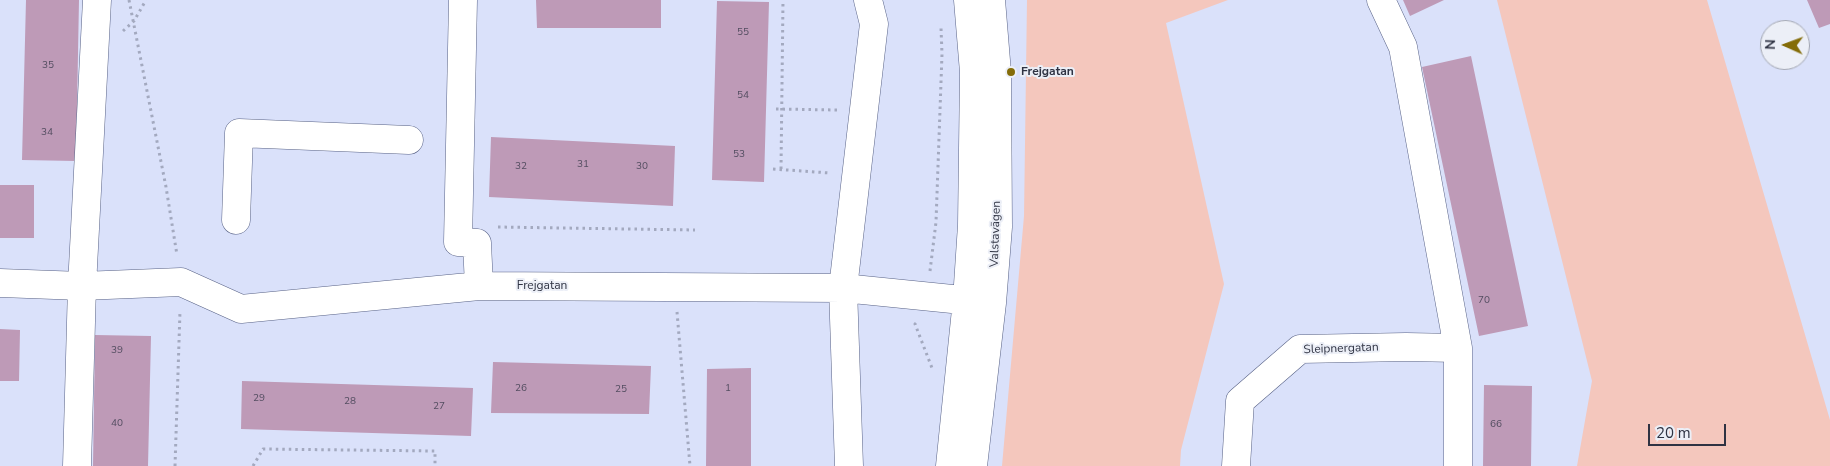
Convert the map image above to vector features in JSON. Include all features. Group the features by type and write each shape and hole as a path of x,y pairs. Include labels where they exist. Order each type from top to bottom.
{"street":[{"path":"76,466 82,286 97,0"},
{"path":"463,0 450,237 478,242 479,286"},
{"path":"849,466 843,288 874,24 868,0"},
{"name":"Valstavägen","path":"968,0 974,72 972,204 980,302 973,466"},
{"name":"Valstavägen","path":"950,466 980,302 998,227 997,73 991,0"},
{"path":"1381,0 1403,47 1458,348 1458,466"},
{"path":"236,220 239,133 409,140"},
{"path":"0,283 82,286 181,282"},
{"name":"Frejgatan","path":"181,282 241,309 479,286 843,288 928,295 980,302"},
{"name":"Sleipnergatan","path":"1236,466 1240,401 1300,349 1458,348"}],"path":[{"path":"129,0 166,187 181,282 174,466"},
{"path":"781,169 783,0"},
{"path":"933,368 915,324 928,295 936,222 942,54 941,27"},
{"path":"776,109 864,111"},
{"path":"773,169 856,175"},
{"path":"497,227 695,230"},
{"path":"675,287 690,466"},
{"path":"253,466 263,449 435,451 435,466"}],"shaded area":[{"path":"1027,0 1228,0 1166,23 1224,284 1181,450 1180,466 1002,466 1024,216"},
{"path":"1497,0 1707,0 1830,420 1830,466 1577,466 1592,381"}],"building":[{"path":"26,0 79,0 76,161 22,160"},
{"path":"536,0 661,0 661,28 537,28"},
{"path":"1403,0 1444,0 1410,16"},
{"path":"1807,0 1830,0 1830,24 1819,28"},
{"path":"717,1 769,2 764,182 712,180"},
{"path":"1471,56 1528,326 1479,336 1422,67"},
{"path":"491,137 675,146 673,206 489,197"},
{"path":"0,185 34,185 34,238 0,238"},
{"path":"0,329 20,330 19,381 0,381"},
{"path":"95,335 151,336 148,466 93,466"},
{"path":"493,362 651,366 649,414 491,413"},
{"path":"751,368 751,466 706,466 707,369"},
{"path":"242,381 473,388 471,436 241,429"},
{"path":"1484,385 1532,386 1531,466 1483,466"}],"place":[{"name":"Frejgatan","path":"1011,72"}]}
